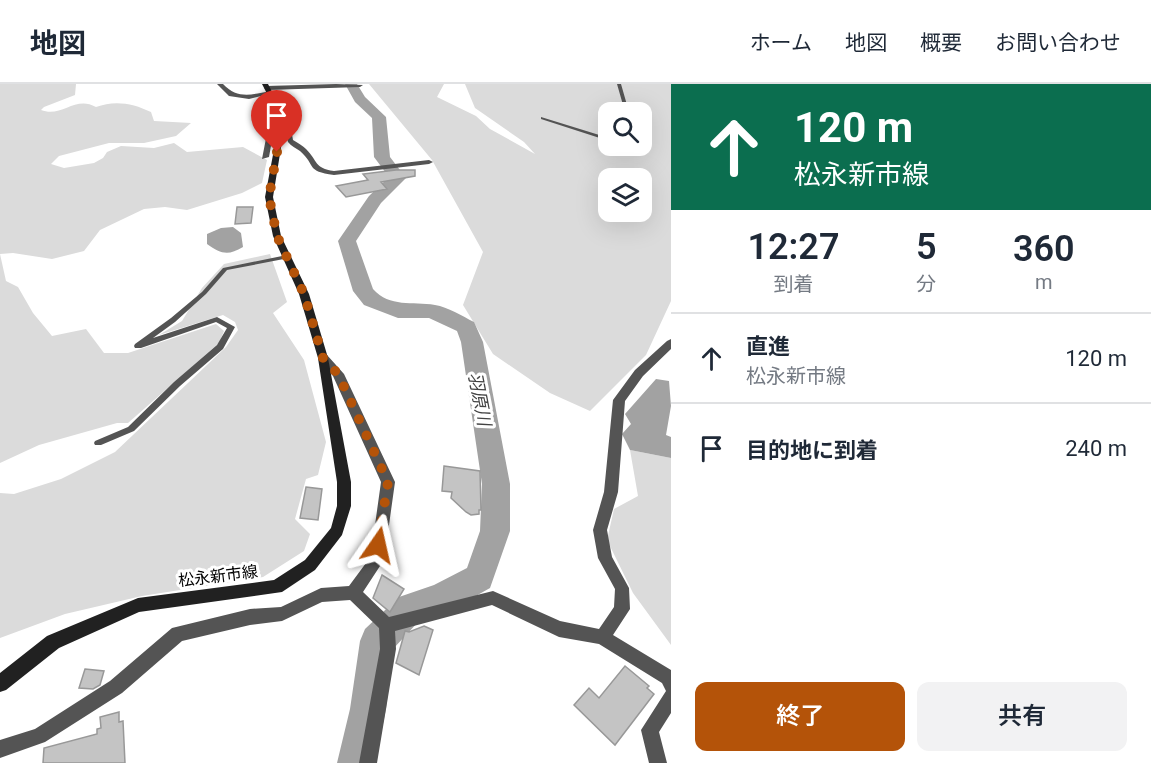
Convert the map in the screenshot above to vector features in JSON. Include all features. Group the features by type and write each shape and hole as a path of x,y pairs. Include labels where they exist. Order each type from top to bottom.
{"main road":[{"path":"268,87 282,123"},
{"name":"松永新市線","path":"0,684 53,642 138,604 277,586 310,565 337,531 344,506 344,482 323,358 304,294 277,236 269,197 282,123"}],"street":[{"path":"220,84 229,94 249,98 268,87 360,85"},
{"path":"265,157 272,128 282,123 288,129 290,141 303,150 313,168 324,172 334,174 429,162"},
{"path":"602,637 622,609 622,588 605,558 600,530 611,492 619,400 639,373 671,343"},
{"path":"323,358 338,374 388,482 373,566 353,593"},
{"path":"0,749 39,736 116,687 178,634 250,617 282,614 321,595 353,593 387,625 388,649 368,763"},
{"path":"387,625 493,598 559,629 602,637 669,678 671,685"},
{"path":"658,763 650,730 671,698"}],"lane":[{"path":"619,84 624,102"},
{"path":"543,118 598,136"},
{"path":"98,443 131,429 177,384 220,347 231,327 217,319 138,346 144,340 173,320 204,293 225,269 287,257"}],"shaded area":[{"path":"0,84 76,84 75,95 41,110 49,112 82,104 96,107 124,104 151,112 154,121 191,123 176,136 144,143 109,143 59,156 51,164 64,168 94,163 103,158 107,152 121,146 154,148 174,143 187,152 243,147 267,160 262,183 242,193 187,210 165,207 144,209 100,230 84,251 52,259 13,253 0,254"},
{"path":"369,84 444,84 437,97 476,116 490,129 535,154 524,142 475,108 465,84 671,84 671,301 646,355 590,411 550,393 493,354 463,305 483,252 432,160"},
{"path":"233,227 241,233 243,247 225,253 207,244 207,234 221,228"},
{"path":"0,254 6,281 18,287 33,313 52,336 86,329 104,353 128,353 216,324 224,331 219,343 128,423 117,423 39,445 0,463"},
{"path":"270,254 287,302 273,313 304,360 326,442 318,475 306,479 295,519 310,534 304,551 263,577 142,596 65,614 0,638 0,493 14,494 61,479 115,452 226,347 238,330 235,322 223,315 159,335 182,321 202,288 224,264"},
{"path":"656,379 669,381 671,406 666,435 671,437 671,458 630,450 622,434 631,424 625,414"},
{"path":"630,450 671,458 671,645 633,593 607,540 614,509 638,496"}],"building":[{"path":"415,170 415,176 381,182 387,189 346,197 336,186 368,180 363,174"},
{"path":"237,207 253,207 251,223 235,224"},
{"path":"444,466 480,471 481,510 479,514 471,515 466,512 451,498 452,492 442,491"},
{"path":"306,487 322,489 318,520 300,518"},
{"path":"382,575 404,589 390,612 373,598"},
{"path":"424,626 433,630 419,675 396,663 405,631 409,632"},
{"path":"625,666 649,686 647,688 654,694 615,745 574,705 589,688 599,698"},
{"path":"85,669 104,671 100,685 93,689 79,688"},
{"path":"119,712 119,722 123,721 125,763 43,763 44,748 97,734 97,729 101,728 100,717"}],"waterway":[{"name":"羽原川","path":"351,84 360,99 379,117 382,157 398,178 375,200 347,241 363,291 371,300 398,311 433,311 466,327 472,342 496,484 495,531 479,578 440,599 410,608 377,641 368,709 356,763"}],"route":[{"path":"277,152 270,178 269,197 277,236 304,294 323,358 338,374 388,482 378,545"}]}
